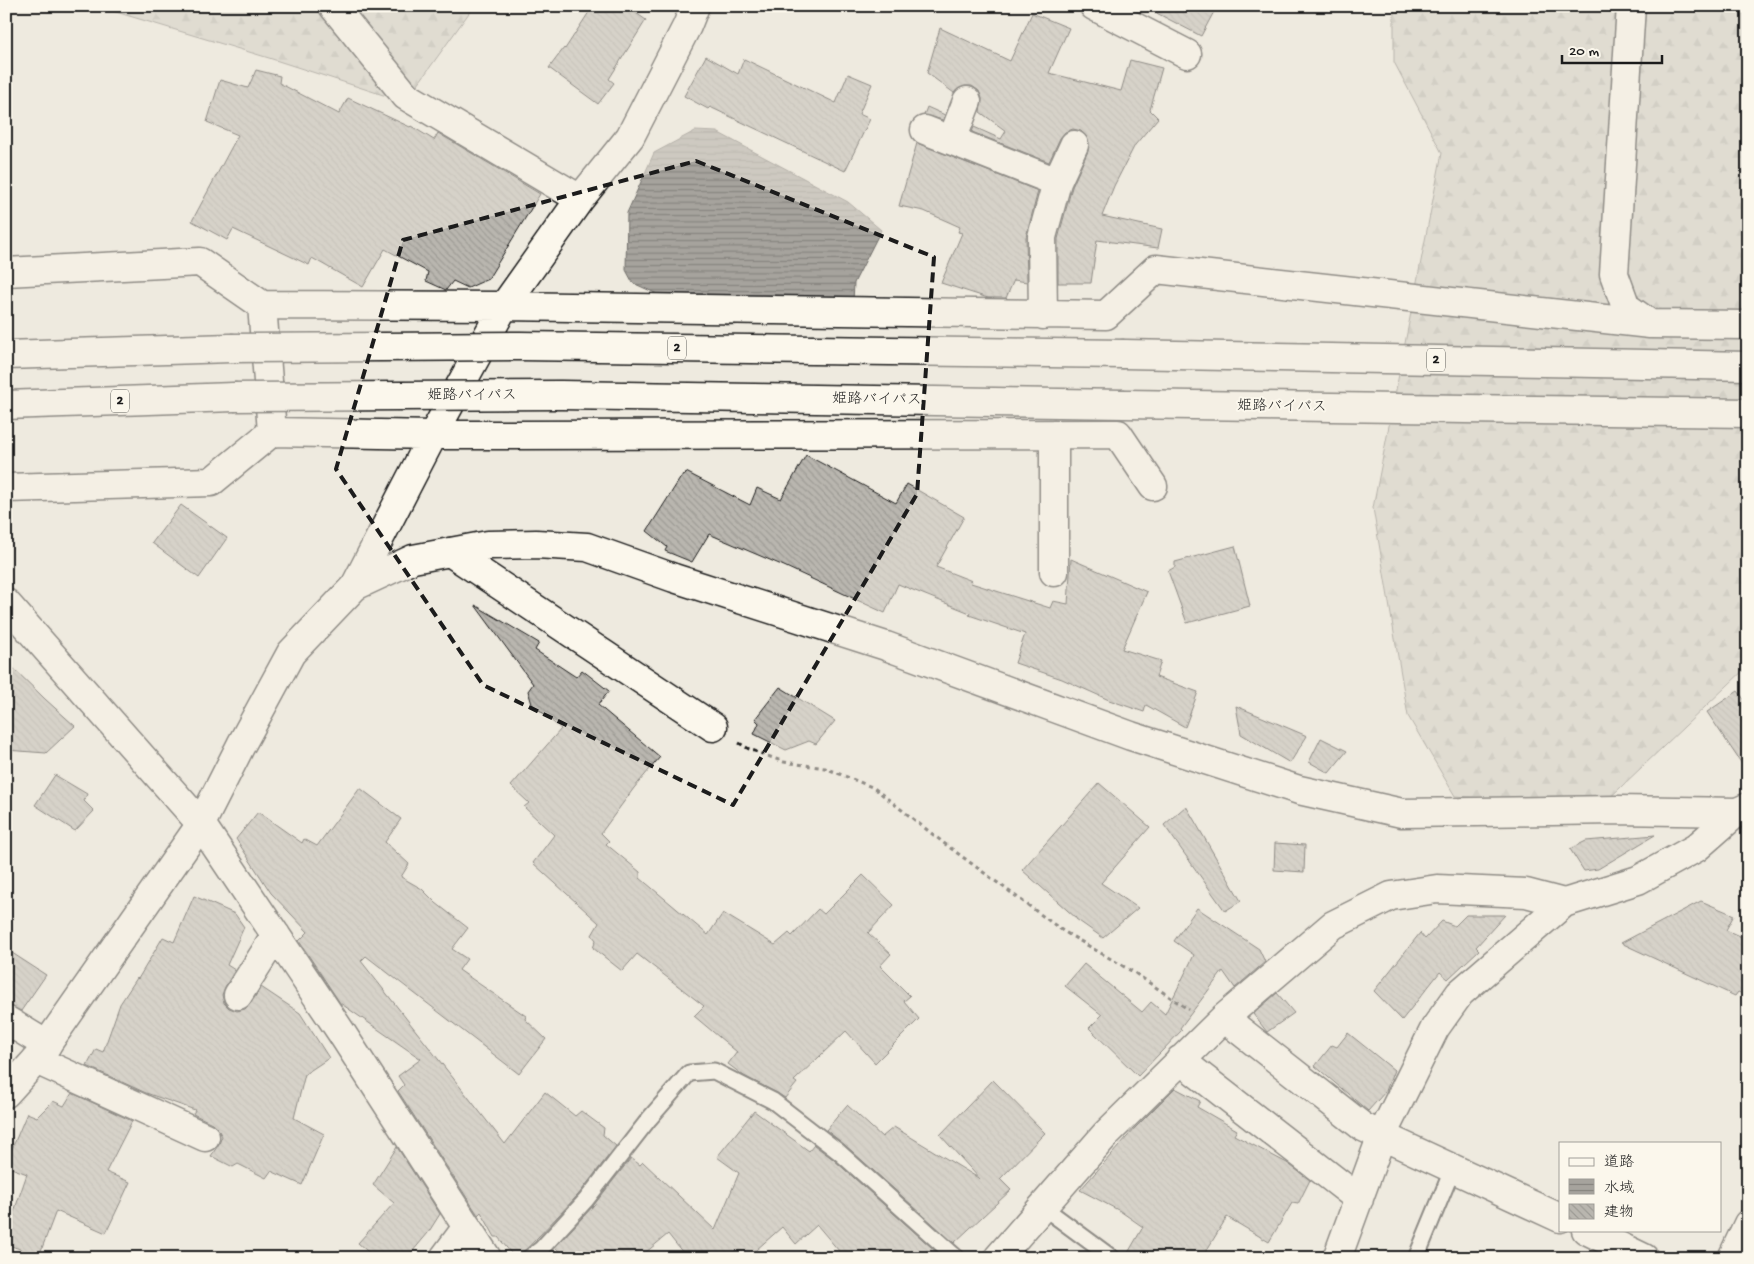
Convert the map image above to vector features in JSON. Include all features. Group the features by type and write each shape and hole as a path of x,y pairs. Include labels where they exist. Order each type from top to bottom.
{"main road":[{"path":"333,6 406,96 580,199"},
{"path":"6,1093 42,1052 201,824 291,653 355,586 433,435 504,306 580,199 630,138 687,26 694,6"},
{"path":"1094,6 1187,54"},
{"path":"1631,6 1614,274 1626,308 1650,324"},
{"path":"952,140 967,101"},
{"path":"925,130 1057,182"},
{"path":"1042,315 1042,238 1057,182 1074,145"},
{"path":"6,272 200,262 262,304 1106,315 1156,268 1650,324 1748,325"},
{"path":"262,304 272,432"},
{"name":"2","path":"6,355 231,348 530,346 1124,354 1748,366"},
{"name":"姫路バイパス","path":"6,405 234,397 561,395 1748,413"},
{"path":"6,488 211,482 272,432 433,435 1118,434 1153,486"},
{"path":"1054,434 1054,572"},
{"path":"355,586 413,559 488,545 536,544 587,547 674,578 886,646 1140,739 1298,790 1402,813 1743,809"},
{"path":"450,552 713,728"},
{"path":"6,603 201,824 341,1032 487,1258"},
{"path":"1337,1258 1382,1135 1435,1028 1460,993 1564,903 1638,880 1696,848 1743,809"},
{"path":"998,1258 1106,1134 1180,1060 1219,1023 1333,925 1391,896 1437,889 1526,893 1564,903"},
{"path":"238,994 276,935"},
{"path":"6,1020 42,1052 205,1137"},
{"path":"1219,1023 1363,1127 1559,1218"},
{"path":"1180,1060 1358,1199"},
{"path":"1732,1258 1748,1224"},
{"path":"444,1258 467,1227"},
{"path":"1590,1232 1644,1258"}],"lane":[{"path":"529,1258 541,1249 586,1200 689,1073 714,1071 774,1102 839,1152 958,1258"},
{"path":"1416,1258 1453,1168"},
{"path":"1042,1207 1112,1258"}],"path":[{"path":"713,728 749,750 784,762 825,768 874,788 945,844 1064,931 1219,1023"}],"highlighted area":[{"path":"696,161 934,257 917,494 733,805 483,685 336,469 403,240"}],"green space":[{"path":"96,6 474,6 405,102 269,58"},
{"path":"1394,6 1748,6 1748,666 1601,806 1455,796 1408,716 1373,508 1442,153 1394,62"}],"water":[{"path":"695,131 717,132 848,202 881,230 854,283 852,320 726,325 633,283 626,270 627,213 654,153"}],"building":[{"path":"593,6 626,6 646,20 609,79 614,83 598,104 549,68 565,49"},
{"path":"1143,6 1217,6 1201,36"},
{"path":"1032,13 1069,28 1049,73 1121,91 1130,60 1162,68 1150,110 1158,118 1135,145 1114,186 1102,216 1162,229 1158,248 1097,240 1091,283 1058,283 1058,239 1072,187 1088,151 1089,143 1086,136 1081,131 1073,129 1065,132 1060,138 1049,162 972,132 974,127 1001,139 1006,131 980,112 982,99 979,91 972,86 965,86 954,93 927,73 940,28 1010,61"},
{"path":"706,56 738,74 744,59 836,103 848,74 872,84 859,114 870,119 845,171 710,107 708,109 684,96"},
{"path":"256,70 280,76 279,83 339,114 348,98 411,126 434,140 438,133 540,194 488,279 468,288 453,281 446,290 426,281 428,272 385,249 363,287 312,258 309,265 233,229 227,240 192,221 238,135 207,122 220,80 248,88"},
{"path":"927,107 945,115 943,120 924,115"},
{"path":"917,143 1038,191 1026,237 1027,282 1014,280 1006,298 988,298 941,283 962,233 958,232 960,227 924,211 899,206"},
{"path":"806,455 896,503 907,484 964,517 936,567 972,581 971,583 1050,608 1053,601 1068,604 1071,559 1147,592 1122,649 1161,661 1156,677 1198,692 1185,727 1146,705 1144,712 1109,700 1062,679 1015,663 1025,634 969,615 970,613 898,584 885,613 784,566 709,534 692,562 665,551 667,547 647,531 686,472 750,505 757,488 781,499"},
{"path":"181,505 227,538 199,578 152,543"},
{"path":"1235,546 1250,606 1187,623 1168,571 1175,567 1175,562"},
{"path":"475,605 539,643 535,650 576,677 582,670 609,691 598,705 660,757 634,788 601,833 609,841 606,844 640,872 640,878 708,935 723,913 775,945 789,933 792,936 818,909 824,914 863,875 894,905 868,933 891,954 880,966 910,996 904,1001 919,1019 875,1063 846,1031 794,1081 797,1083 785,1098 744,1076 728,1064 737,1052 694,1016 704,1006 637,954 622,971 593,948 596,940 592,935 599,923 533,863 554,835 524,807 529,803 511,786 561,729 532,704 528,691 533,684"},
{"path":"6,661 75,726 46,753 6,750"},
{"path":"780,687 835,721 816,744 809,741 786,750 754,734 759,723 755,719"},
{"path":"1738,691 1748,705 1748,773 1707,712"},
{"path":"1236,706 1307,736 1290,763 1241,734"},
{"path":"1321,738 1347,751 1329,773 1309,762"},
{"path":"55,775 87,794 84,801 94,811 75,831 35,805"},
{"path":"1099,783 1150,827 1101,883 1138,908 1103,938 1076,919 1022,870"},
{"path":"360,788 401,819 385,842 409,864 401,877 422,889 436,903 468,928 452,949 467,959 459,970 526,1016 525,1019 546,1039 519,1074 366,956 361,961 505,1144 545,1092 575,1116 581,1111 604,1128 603,1135 616,1146 579,1194 518,1258 515,1258 498,1237 495,1237 481,1212 478,1215 398,1091 404,1085 398,1076 421,1059 340,1003 299,941 308,932 271,893 236,839 258,812 302,843 304,839 317,846"},
{"path":"1186,806 1241,901 1225,911 1164,825"},
{"path":"1655,835 1598,869 1584,871 1570,849 1586,841"},
{"path":"1275,843 1305,845 1304,872 1274,870"},
{"path":"194,896 235,914 244,927 227,965 235,970 222,995 224,1003 229,1008 237,1011 245,1009 261,987 300,1013 329,1058 305,1074 294,1118 324,1134 302,1185 271,1171 266,1178 238,1164 233,1167 211,1156 222,1136 212,1123 193,1114 195,1110 146,1093 87,1066 96,1049 103,1052 120,1004 138,979 163,937 174,942"},
{"path":"1701,901 1734,915 1726,930 1748,940 1748,996 1738,992 1735,996 1621,943"},
{"path":"1197,908 1259,949 1265,962 1235,988 1223,971 1180,1028 1182,1030 1138,1076 1089,1028 1102,1015 1065,986 1084,964 1142,1012 1151,1002 1165,1014 1194,955 1174,941"},
{"path":"1466,915 1505,915 1476,947 1479,950 1448,979 1440,972 1402,1020 1374,991 1420,933 1425,939 1442,921 1455,926"},
{"path":"6,949 46,975 21,1011 6,1004"},
{"path":"1277,993 1294,1013 1267,1032 1253,1014"},
{"path":"1348,1033 1394,1070 1386,1091 1368,1111 1315,1066 1332,1045 1337,1047"},
{"path":"993,1080 1045,1133 1000,1179 1011,1190 954,1243 826,1130 847,1105 882,1137 894,1127 980,1179 940,1135"},
{"path":"1175,1088 1200,1101 1197,1107 1237,1130 1234,1135 1287,1163 1310,1180 1298,1204 1292,1203 1269,1242 1227,1217 1202,1258 1125,1258 1143,1227 1120,1211 1080,1190 1135,1128"},
{"path":"72,1093 132,1121 106,1172 130,1182 106,1233 56,1211 39,1256 6,1244 6,1235 27,1174 6,1166 6,1163 27,1113 37,1117 53,1101 64,1106"},
{"path":"754,1111 809,1151 814,1145 833,1159 940,1255 938,1258 845,1258 817,1225 796,1244 782,1227 747,1258 687,1258 668,1234 639,1258 566,1258 555,1247 593,1206 631,1158 640,1165 643,1162 715,1230 739,1173 717,1157"},
{"path":"397,1147 440,1214 428,1233 407,1258 375,1258 358,1243 394,1203 373,1185"}]}
